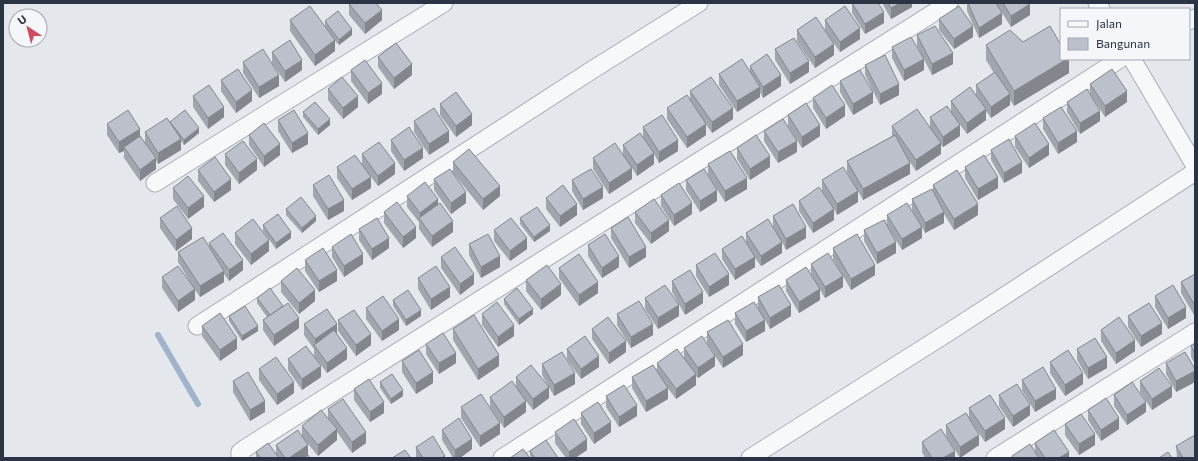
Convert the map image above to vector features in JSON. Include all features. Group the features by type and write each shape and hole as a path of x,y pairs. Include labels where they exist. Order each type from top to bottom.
{"street":[{"path":"155,183 444,3"},
{"path":"197,326 578,79 699,3"},
{"path":"241,458 240,452 949,3"},
{"path":"502,458 1118,60"},
{"path":"1133,60 1195,166"},
{"path":"750,458 1195,172"},
{"path":"995,458 1195,332"}],"building":[{"path":"349,3 376,3 382,10 365,23"},
{"path":"852,3 878,3 884,12 865,24"},
{"path":"888,3 900,3 891,8"},
{"path":"968,3 996,3 1002,13 979,28"},
{"path":"1003,3 1030,3 1030,4 1011,16"},
{"path":"310,6 335,40 315,55 290,20"},
{"path":"845,6 860,28 840,42 825,20"},
{"path":"959,6 973,26 954,39 939,19"},
{"path":"338,11 352,29 339,40 325,21"},
{"path":"816,17 834,44 815,57 797,30"},
{"path":"935,26 953,53 932,64 917,35"},
{"path":"1050,26 1060,43 1060,60 1065,60 1014,91 986,45 1010,30 1023,42"},
{"path":"911,37 924,59 904,70 892,47"},
{"path":"794,38 809,61 790,73 775,49"},
{"path":"290,40 302,60 285,71 272,52"},
{"path":"396,43 412,64 394,78 378,57"},
{"path":"263,49 279,75 259,87 243,62"},
{"path":"767,54 781,75 763,87 750,66"},
{"path":"885,55 899,84 880,94 865,65"},
{"path":"742,59 760,87 737,101 719,74"},
{"path":"365,60 382,83 368,93 351,70"},
{"path":"238,69 252,90 236,102 221,80"},
{"path":"1112,69 1127,91 1105,106 1090,84"},
{"path":"860,70 873,92 853,104 840,81"},
{"path":"995,72 1010,94 991,107 976,85"},
{"path":"342,77 358,96 343,108 328,89"},
{"path":"711,77 733,108 712,122 690,91"},
{"path":"209,85 224,107 208,118 193,96"},
{"path":"832,85 845,105 826,118 813,98"},
{"path":"970,87 986,109 967,123 951,101"},
{"path":"1087,89 1100,111 1080,123 1067,102"},
{"path":"456,92 472,114 456,126 440,104"},
{"path":"687,95 706,124 687,137 667,108"},
{"path":"315,102 330,119 318,129 303,112"},
{"path":"806,103 820,125 802,137 788,115"},
{"path":"947,106 960,125 943,137 930,117"},
{"path":"1061,107 1077,131 1058,143 1043,118"},
{"path":"434,108 449,131 429,144 414,121"},
{"path":"917,109 941,143 916,160 892,126"},
{"path":"128,110 140,129 119,142 107,124"},
{"path":"185,110 199,128 184,140 170,122"},
{"path":"294,110 308,133 292,143 278,120"},
{"path":"662,115 678,140 659,152 643,127"},
{"path":"167,118 181,139 158,153 145,132"},
{"path":"783,119 797,141 778,152 764,131"},
{"path":"264,123 280,144 264,156 249,135"},
{"path":"1035,123 1049,144 1029,158 1015,136"},
{"path":"409,127 423,148 404,160 391,140"},
{"path":"640,133 654,153 637,165 623,145"},
{"path":"756,135 770,156 750,169 737,148"},
{"path":"895,135 910,163 863,189 847,161"},
{"path":"140,136 156,158 140,170 124,147"},
{"path":"1009,139 1022,162 1004,173 991,150"},
{"path":"243,141 257,159 239,173 225,154"},
{"path":"379,142 395,163 378,176 362,154"},
{"path":"615,143 632,168 609,183 593,158"},
{"path":"469,149 500,186 483,199 453,162"},
{"path":"730,151 747,178 725,191 708,164"},
{"path":"355,155 371,177 352,189 337,167"},
{"path":"984,155 998,177 978,189 965,167"},
{"path":"215,157 231,179 214,192 198,170"},
{"path":"843,167 858,191 837,204 822,180"},
{"path":"450,169 466,192 451,203 434,179"},
{"path":"591,169 603,187 583,199 572,180"},
{"path":"704,169 717,190 700,201 686,180"},
{"path":"957,170 978,204 954,219 933,185"},
{"path":"329,175 344,200 328,209 313,185"},
{"path":"188,176 204,196 188,208 173,188"},
{"path":"425,182 438,199 420,213 407,196"},
{"path":"679,183 692,203 674,215 661,195"},
{"path":"563,185 577,204 560,216 546,198"},
{"path":"819,187 834,209 813,223 799,201"},
{"path":"932,189 944,212 925,223 912,199"},
{"path":"301,197 316,216 302,228 286,209"},
{"path":"654,199 669,220 651,233 635,212"},
{"path":"397,202 416,227 403,237 384,212"},
{"path":"440,203 453,221 432,236 419,218"},
{"path":"907,203 922,227 902,239 887,215"},
{"path":"793,204 806,227 786,239 773,216"},
{"path":"177,206 192,228 176,240 160,218"},
{"path":"537,207 550,225 534,237 520,218"},
{"path":"278,214 291,232 276,243 263,225"},
{"path":"628,217 646,247 629,257 611,228"},
{"path":"377,218 389,238 372,249 359,229"},
{"path":"511,218 527,238 510,251 494,230"},
{"path":"253,219 269,240 251,254 235,233"},
{"path":"768,219 782,242 761,256 746,233"},
{"path":"884,220 896,242 877,253 864,230"},
{"path":"223,233 243,260 229,270 209,243"},
{"path":"351,234 363,254 344,266 332,247"},
{"path":"488,234 500,256 481,267 469,244"},
{"path":"605,234 619,256 602,268 588,245"},
{"path":"857,234 875,265 851,279 833,248"},
{"path":"742,236 755,257 735,269 722,249"},
{"path":"203,237 224,271 200,286 178,252"},
{"path":"455,247 474,274 460,284 441,257"},
{"path":"323,248 337,270 319,281 305,260"},
{"path":"715,253 729,274 709,287 696,265"},
{"path":"828,253 843,276 825,287 811,264"},
{"path":"579,254 598,282 579,295 559,268"},
{"path":"547,265 561,284 541,299 526,280"},
{"path":"178,266 195,289 178,301 162,277"},
{"path":"436,266 450,287 431,299 418,278"},
{"path":"806,267 820,289 799,302 786,280"},
{"path":"297,268 315,290 299,303 281,281"},
{"path":"690,270 703,292 685,304 672,281"},
{"path":"1195,274 1195,303 1194,304 1181,282"},
{"path":"665,285 679,305 658,318 645,298"},
{"path":"779,285 791,305 770,318 758,297"},
{"path":"1173,285 1186,307 1168,318 1155,296"},
{"path":"270,288 283,306 270,315 257,298"},
{"path":"517,288 533,309 519,319 504,299"},
{"path":"408,290 421,310 406,320 393,300"},
{"path":"383,296 399,319 382,331 366,308"},
{"path":"639,301 653,324 631,337 617,314"},
{"path":"497,302 514,325 498,337 482,314"},
{"path":"754,302 765,320 746,331 735,313"},
{"path":"288,303 299,318 274,335 263,320"},
{"path":"1149,303 1162,323 1141,336 1128,316"},
{"path":"245,306 258,326 242,336 229,316"},
{"path":"327,309 337,324 315,339 304,324"},
{"path":"354,310 371,334 356,345 338,320"},
{"path":"220,313 237,338 220,350 202,326"},
{"path":"474,315 499,355 478,369 453,329"},
{"path":"608,317 626,341 609,353 592,329"},
{"path":"1119,317 1135,340 1116,353 1101,330"},
{"path":"728,320 743,344 723,357 707,332"},
{"path":"334,330 347,348 327,363 314,345"},
{"path":"443,333 456,353 439,363 426,344"},
{"path":"585,336 599,356 581,369 567,349"},
{"path":"702,336 715,356 698,368 684,348"},
{"path":"1095,338 1107,357 1088,368 1077,349"},
{"path":"1195,344 1195,353 1191,346"},
{"path":"306,346 321,366 302,379 288,359"},
{"path":"677,349 696,374 676,389 657,363"},
{"path":"419,350 433,372 416,383 402,361"},
{"path":"1068,350 1083,373 1065,385 1050,362"},
{"path":"562,352 575,373 554,385 542,364"},
{"path":"1185,352 1195,371 1176,381 1166,363"},
{"path":"276,357 294,382 277,394 259,369"},
{"path":"531,365 549,387 533,399 516,377"},
{"path":"653,365 668,388 646,401 632,377"},
{"path":"1043,367 1056,389 1035,401 1022,380"},
{"path":"1159,368 1172,386 1152,399 1140,381"},
{"path":"248,372 265,401 250,410 233,381"},
{"path":"392,374 403,390 391,399 380,382"},
{"path":"369,379 384,402 370,412 354,389"},
{"path":"512,381 526,401 504,417 490,397"},
{"path":"1132,382 1146,402 1127,415 1114,395"},
{"path":"1017,384 1030,405 1013,416 999,395"},
{"path":"624,385 637,405 619,417 606,396"},
{"path":"481,394 500,423 480,436 461,407"},
{"path":"990,395 1005,418 985,431 969,408"},
{"path":"1106,398 1119,418 1101,430 1088,410"},
{"path":"343,399 366,432 352,442 328,409"},
{"path":"598,402 611,422 594,433 581,413"},
{"path":"321,410 337,429 318,445 302,426"},
{"path":"966,413 979,435 960,447 946,425"},
{"path":"1081,414 1095,434 1079,444 1065,424"},
{"path":"459,418 472,439 455,450 442,430"},
{"path":"574,419 587,439 569,452 555,432"},
{"path":"941,429 955,451 943,458 932,458 922,442"},
{"path":"298,430 308,445 289,458 285,458 276,445"},
{"path":"1054,430 1069,452 1059,458 1045,458 1035,443"},
{"path":"1195,435 1195,458 1183,458 1176,446"},
{"path":"433,436 445,456 441,458 423,458 416,447"},
{"path":"546,440 558,458 535,458 530,451"},
{"path":"268,443 279,458 261,458 256,452"},
{"path":"1030,444 1039,458 1013,458 1012,456"},
{"path":"523,449 530,458 510,458"},
{"path":"405,450 411,458 392,458"},
{"path":"1168,452 1172,458 1159,458"}],"waterway":[{"path":"158,335 198,404"}]}
